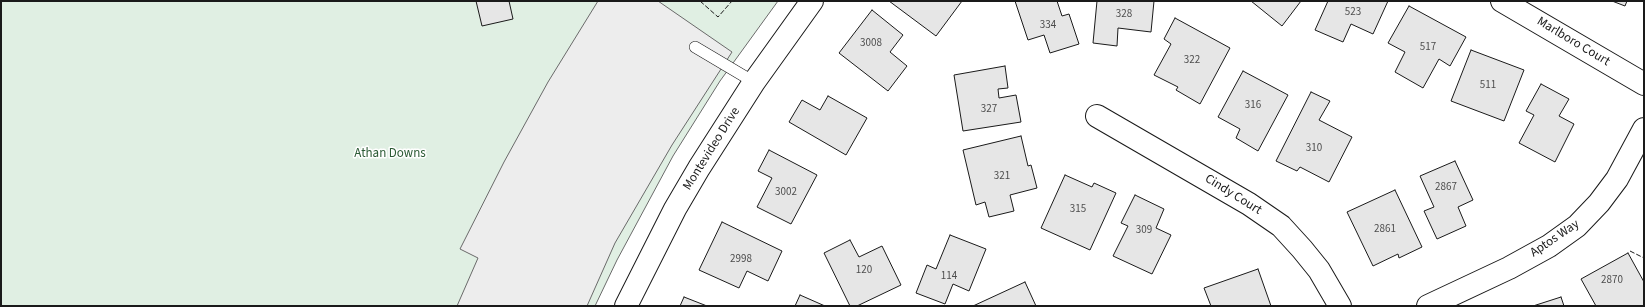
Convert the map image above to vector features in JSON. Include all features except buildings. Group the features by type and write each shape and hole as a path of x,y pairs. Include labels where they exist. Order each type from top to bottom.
{"street":[{"name":"Montevideo Drive","path":"626,306 679,202 725,126 754,82 812,1"},
{"name":"Marlboro Court","path":"1502,1 1644,84"},
{"name":"Cindy Court","path":"1097,116 1250,204 1281,226 1319,270 1340,306"},
{"name":"Aptos Way","path":"1428,306 1549,246 1577,226 1618,180 1644,129"}],"lane":[{"path":"695,47 754,82"}],"green space":[{"name":"Athan Downs","path":"1,1 778,1 720,81 673,156 617,260 595,306 1,306"}],"shaded area":[{"path":"598,1 658,1 732,52 672,145 615,243 587,306 457,306 478,258 460,249 504,162 548,82"}],"fence":[{"path":"700,1 718,17 732,1"},
{"path":"1630,251 1644,258"}]}
